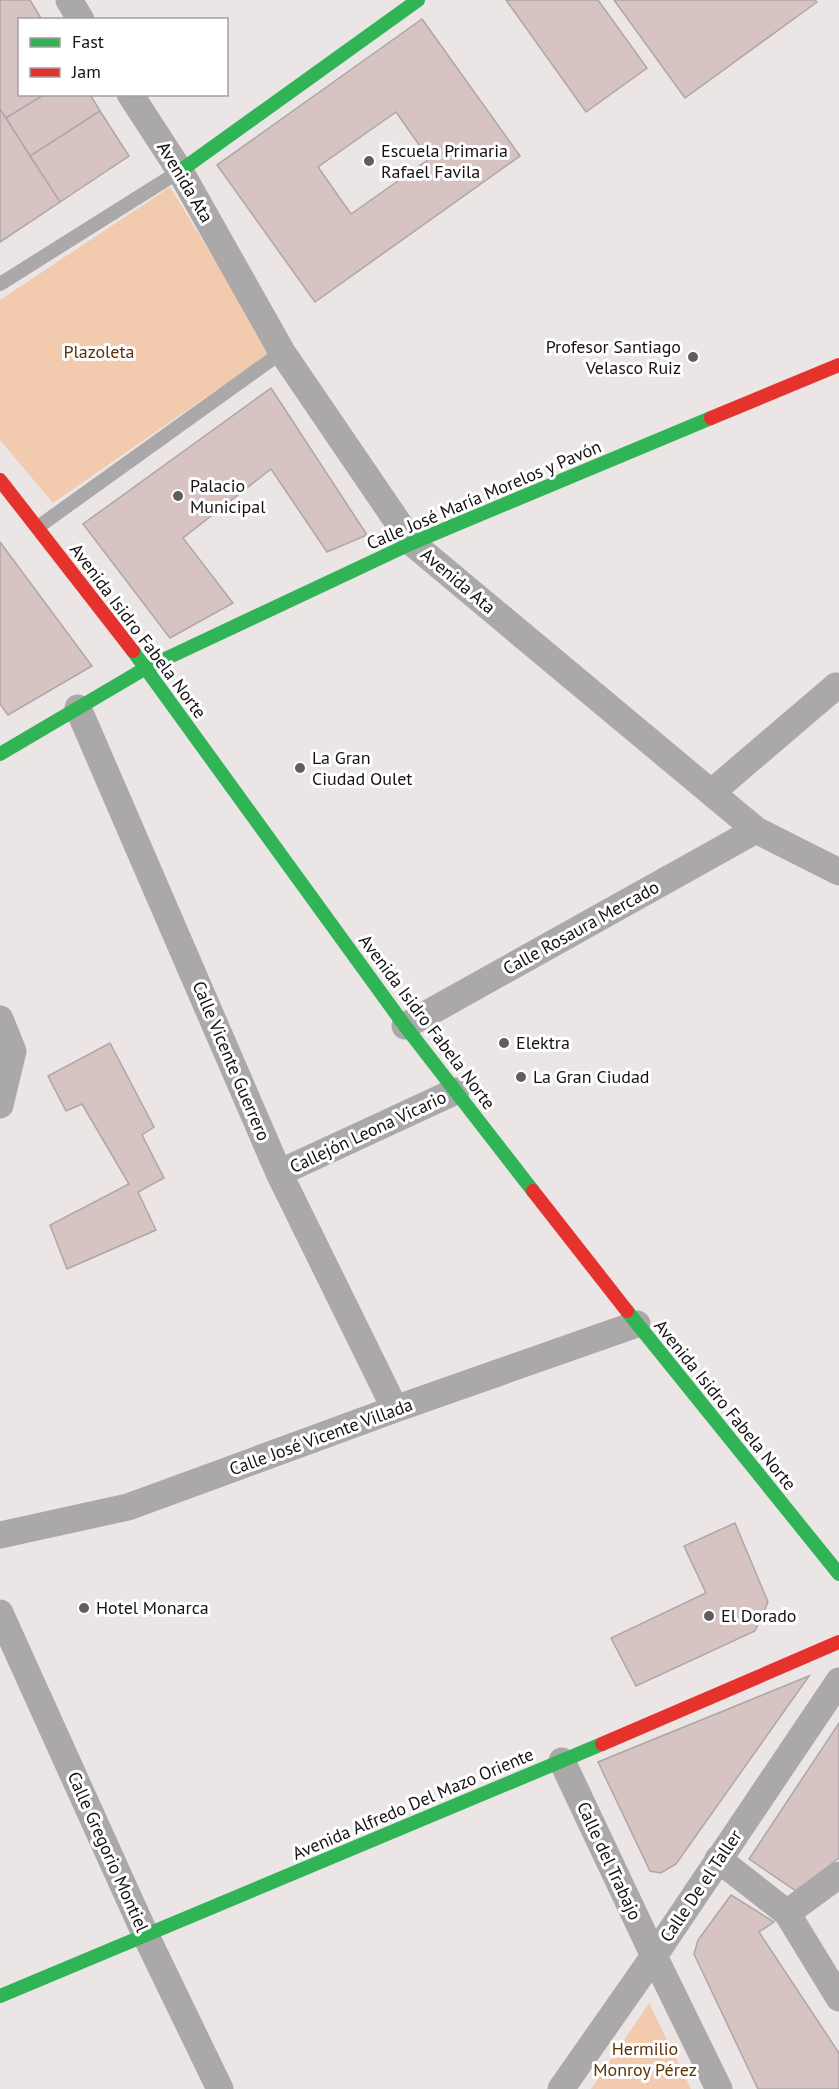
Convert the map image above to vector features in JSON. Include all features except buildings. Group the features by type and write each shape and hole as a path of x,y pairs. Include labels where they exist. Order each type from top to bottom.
{"street":[{"path":"69,0 80,18"},
{"path":"180,171 418,0"},
{"name":"Avenida Ata","path":"131,96 180,171 282,352 412,543 756,830 839,872"},
{"name":"Calle José María Morelos y Pavón","path":"0,754 147,668 412,543 839,365"},
{"name":"Avenida Isidro Fabela Norte","path":"2,487 147,668 405,1026 638,1324 839,1574"},
{"path":"712,792 836,686"},
{"name":"Calle Vicente Guerrero","path":"78,708 279,1173 395,1409"},
{"name":"Calle Rosaura Mercado","path":"405,1026 756,830"},
{"path":"0,1019 13,1051 0,1106"},
{"name":"Callejón Leona Vicario","path":"279,1173 456,1091"},
{"name":"Calle José Vicente Villada","path":"0,1535 128,1507 395,1409 638,1324"},
{"name":"Calle Gregorio Montiel","path":"0,1613 146,1936 220,2089"},
{"name":"Avenida Alfredo Del Mazo Oriente","path":"0,1996 562,1761 839,1642"},
{"name":"Calle De el Taller","path":"561,2089 654,1956 839,1681"},
{"name":"Calle del Trabajo","path":"562,1761 719,2089"},
{"path":"718,1859 787,1913 839,1998"},
{"path":"787,1913 839,1875"}],"lane":[{"path":"0,284 180,171"},
{"path":"36,528 282,352"}],"green space":[{"name":"Plazoleta","path":"170,187 271,352 53,503 0,440 0,300"},
{"name":"Hermilio Monroy Pérez","path":"649,2003 691,2089 591,2089"}],"traffic: fast":[{"path":"180,171 418,0"},
{"path":"0,754 146,668 412,543 711,418"},
{"path":"133,651 405,1026 533,1191"},
{"path":"627,1311 839,1574"},
{"path":"0,1996 602,1744"}],"traffic: jam":[{"path":"711,418 839,365"},
{"path":"0,480 133,651"},
{"path":"533,1191 627,1311"},
{"path":"602,1744 839,1642"}],"place":[{"name":"Escuela Primaria Rafael Favila","path":"369,161"},
{"name":"Profesor Santiago Velasco Ruiz","path":"693,357"},
{"name":"Palacio Municipal","path":"178,496"},
{"name":"La Gran Ciudad Oulet","path":"300,768"},
{"name":"Elektra","path":"504,1043"},
{"name":"La Gran Ciudad","path":"521,1077"},
{"name":"Hotel Monarca","path":"84,1608"},
{"name":"El Dorado","path":"709,1616"}]}
